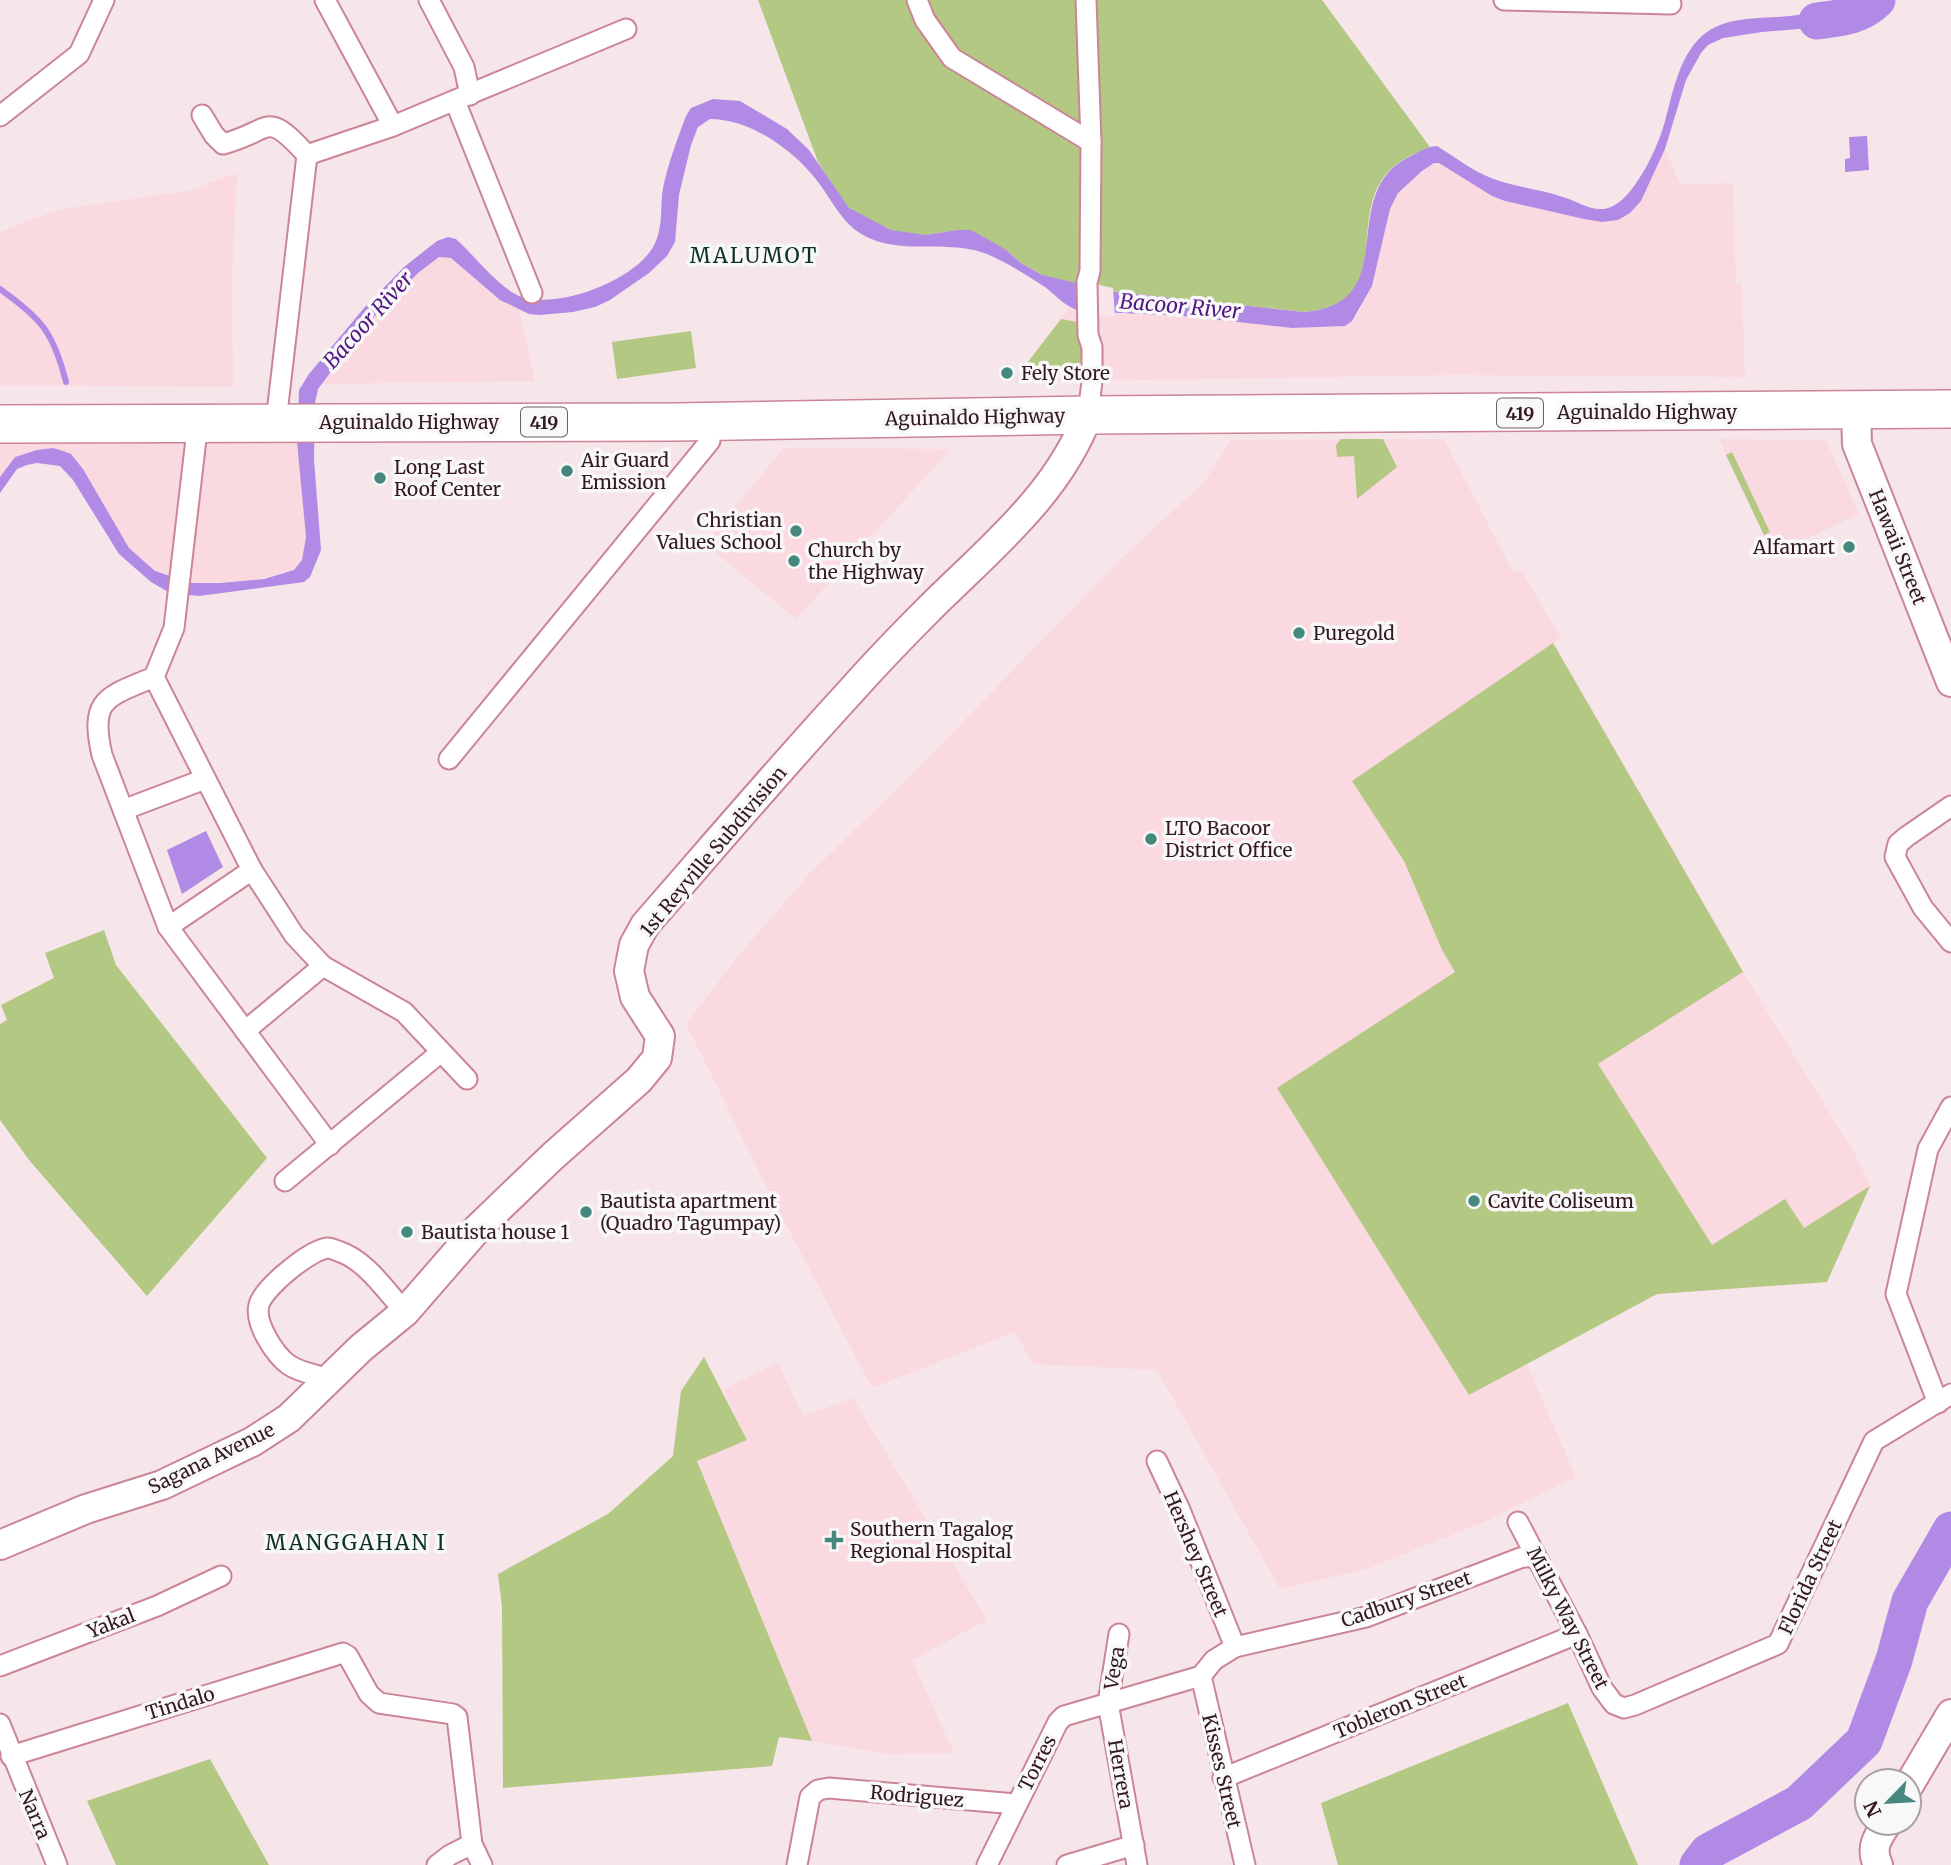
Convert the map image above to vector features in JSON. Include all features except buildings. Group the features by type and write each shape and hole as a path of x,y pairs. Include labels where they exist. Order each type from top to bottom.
{"highway":[{"name":"Aguinaldo Highway","path":"0,424 708,421 1088,415 1951,409"}],"street":[{"path":"0,116 79,54 104,0"},
{"path":"325,0 393,126"},
{"path":"429,0 464,67 463,98 532,293"},
{"path":"917,0 926,20 951,58 1091,142"},
{"path":"1086,0 1093,318 1088,335 1092,347 1088,415"},
{"path":"1504,0 1671,4"},
{"path":"307,155 393,126 626,29"},
{"path":"202,115 223,144 271,126 281,128 307,155"},
{"path":"276,422 307,155"},
{"name":"Hawaii Street","path":"1856,410 1857,444 1951,682"},
{"name":"1st Reyville Subdivision","path":"330,1379 361,1348 405,1312 478,1228 553,1156 639,1080 657,1058 660,1036 635,998 629,971 634,945 645,925 852,690 1032,507 1080,437 1088,415"},
{"path":"449,759 709,441 708,421"},
{"path":"198,422 174,628 154,677 111,695 102,704 97,720 102,755 168,927 330,1144"},
{"path":"154,677 252,870 295,935 323,966 404,1012 467,1079"},
{"path":"123,810 205,779"},
{"path":"1951,806 1898,844 1895,857 1923,908 1951,942"},
{"path":"168,927 252,870"},
{"path":"245,1031 323,966"},
{"path":"285,1181 441,1052"},
{"path":"1944,1398 1897,1302 1896,1293 1928,1149 1951,1107"},
{"path":"330,1379 306,1373 288,1364 267,1339 258,1319 259,1304 270,1287 312,1254 327,1248 341,1251 363,1265 405,1312"},
{"name":"Sagana Avenue","path":"0,1545 86,1509 162,1485 252,1442 289,1418 330,1379"},
{"name":"Florida Street","path":"1624,1708 1778,1644 1874,1441 1944,1398"},
{"name":"Hershey Street","path":"1157,1461 1180,1510 1235,1647"},
{"name":"Milky Way Street","path":"1518,1522 1602,1688 1614,1704 1624,1708"},
{"name":"Cadbury Street","path":"1201,1676 1214,1660 1235,1647 1366,1617 1520,1558 1530,1556 1537,1560"},
{"name":"Yakal","path":"0,1666 157,1606 221,1576"},
{"name":"Vega","path":"1108,1703 1119,1634"},
{"name":"Tobleron Street","path":"1223,1778 1577,1634"},
{"name":"Tindalo","path":"11,1756 343,1653 369,1694 379,1703 453,1714 457,1717 472,1844"},
{"name":"Torres","path":"987,1865 1058,1722 1072,1713 1201,1676"},
{"name":"Kisses Street","path":"1201,1676 1245,1865"},
{"name":"Herrera","path":"1108,1703 1137,1865"},
{"path":"1920,1767 1951,1714"},
{"name":"Narra","path":"0,1724 57,1865"},
{"name":"Rodriguez","path":"797,1865 810,1797 818,1790 829,1788 1016,1804"},
{"path":"1877,1837 1874,1855 1878,1865"},
{"path":"437,1865 450,1854 472,1844 482,1865"},
{"path":"1067,1865 1134,1845"}],"shaded area":[{"path":"1665,149 1680,184 1733,183 1736,284 1742,284 1745,377 1453,375 1013,382 1069,308 1292,328 1336,327 1353,321 1372,286 1390,209 1398,193 1434,163 1439,163 1492,196 1602,222 1641,201"},
{"path":"237,173 232,276 233,387 0,385 0,232 56,210 187,191"},
{"path":"439,257 451,258 500,300 519,310 535,381 322,384 367,325 418,273"},
{"path":"1444,439 1513,572 1521,570 1561,638 1554,643 1754,990 1856,1156 1870,1186 1827,1282 1657,1294 1527,1364 1576,1477 1484,1522 1367,1569 1280,1589 1157,1370 1033,1364 1015,1332 872,1388 771,1196 686,1024 739,955 809,874 916,770 1119,561 1205,481 1231,440"},
{"path":"1719,439 1826,440 1859,514 1773,555"},
{"path":"297,442 306,537 302,560 294,570 249,581 191,583 155,571 129,548 83,469 70,454 53,448 14,457 0,477 0,444"},
{"name":"Christian Values School","path":"783,448 951,449 796,619 705,544"},
{"name":"Southern Tagalog Regional Hospital","path":"778,1363 803,1416 853,1398 987,1620 912,1660 954,1753 888,1754 812,1741 697,1460 747,1440 723,1389"}],"green space":[{"path":"758,0 1322,0 1430,147 1392,168 1376,191 1370,213 1361,277 1351,293 1333,306 1304,312 1117,292 1082,285 1042,275 1021,263 1005,249 957,230 926,235 910,234 891,230 849,208 818,162"},
{"path":"1061,319 1082,323 1083,373 1021,371"},
{"path":"691,331 696,368 617,379 612,342"},
{"path":"1341,439 1383,439 1397,467 1357,499 1354,456 1337,457 1336,445"},
{"path":"1732,452 1770,532 1764,535 1726,455"},
{"path":"1553,643 1743,972 1598,1064 1712,1245 1785,1199 1804,1228 1870,1186 1827,1282 1657,1294 1469,1395 1277,1088 1455,972 1442,950 1404,861 1352,781"},
{"path":"104,930 116,965 267,1158 147,1296 29,1160 0,1120 0,1024 7,1020 1,1005 54,978 45,953"},
{"path":"704,1357 747,1440 697,1461 812,1741 779,1737 772,1766 503,1788 502,1607 498,1574 608,1514 673,1456 681,1391"},
{"path":"1568,1703 1638,1865 1338,1865 1321,1803"},
{"path":"210,1759 269,1865 116,1865 87,1801"}],"water":[{"path":"1863,6 1866,19 1823,27 1723,38 1708,45 1686,80 1665,149 1641,201 1630,213 1618,220 1602,222 1584,219 1505,201 1492,196 1439,163 1434,163 1398,193 1390,209 1372,286 1352,321 1345,326 1292,328 1182,316 1080,311 1065,304 1024,273 984,253 952,247 901,246 869,238 849,224 808,170 785,148 741,124 710,119 698,127 691,145 679,195 675,242 667,256 649,273 610,300 573,312 529,314 500,300 451,258 439,257 418,273 366,325 318,389 315,403 314,460 321,550 310,577 304,582 199,596 170,593 151,582 119,554 73,480 60,466 37,463 17,469 0,493 0,477 15,457 53,448 71,454 83,469 129,548 155,571 191,583 220,583 264,579 294,570 302,560 306,537 297,442 299,390 309,374 364,308 404,267 437,241 448,237 456,239 507,289 531,299 550,300 572,296 615,280 647,255 656,241 665,179 686,116 691,108 713,99 740,101 787,129 809,150 849,208 891,230 926,235 971,230 1005,249 1021,263 1042,275 1116,292 1304,312 1334,305 1353,290 1362,270 1375,197 1386,175 1414,154 1437,146 1491,178 1554,194 1594,208 1613,206 1622,200 1638,181 1652,156 1684,61 1690,50 1707,32 1736,21"},
{"path":"1867,136 1869,170 1845,172 1845,159 1850,158 1849,137"},
{"path":"206,831 223,867 182,894 167,850"}],"pier":[{"path":"1078,280 1113,288 1115,316 1083,314"}],"waterway":[{"name":"Bacoor River","path":"1817,21 1856,13 1877,0"},
{"path":"0,289 26,309 44,328 56,350 66,382"},
{"path":"1698,1865 1708,1852 1799,1803 1864,1741 1894,1660 1910,1601 1951,1530"}],"place":[{"name":"Fely Store","path":"1007,373"},
{"name":"Air Guard Emission","path":"567,471"},
{"name":"Long Last Roof Center","path":"380,478"},
{"name":"Christian Values School","path":"796,531"},
{"name":"Alfamart","path":"1849,547"},
{"name":"Church by the Highway","path":"794,561"},
{"name":"Puregold","path":"1299,633"},
{"name":"LTO Bacoor District Office","path":"1151,839"},
{"name":"Cavite Coliseum","path":"1474,1201"},
{"name":"Bautista apartment (Quadro Tagumpay)","path":"586,1212"},
{"name":"Bautista house 1","path":"407,1232"},
{"name":"Southern Tagalog Regional Hospital","path":"834,1540"}],"district":[{"name":"MALUMOT","path":"754,255"},
{"name":"MANGGAHAN I","path":"356,1542"}]}
